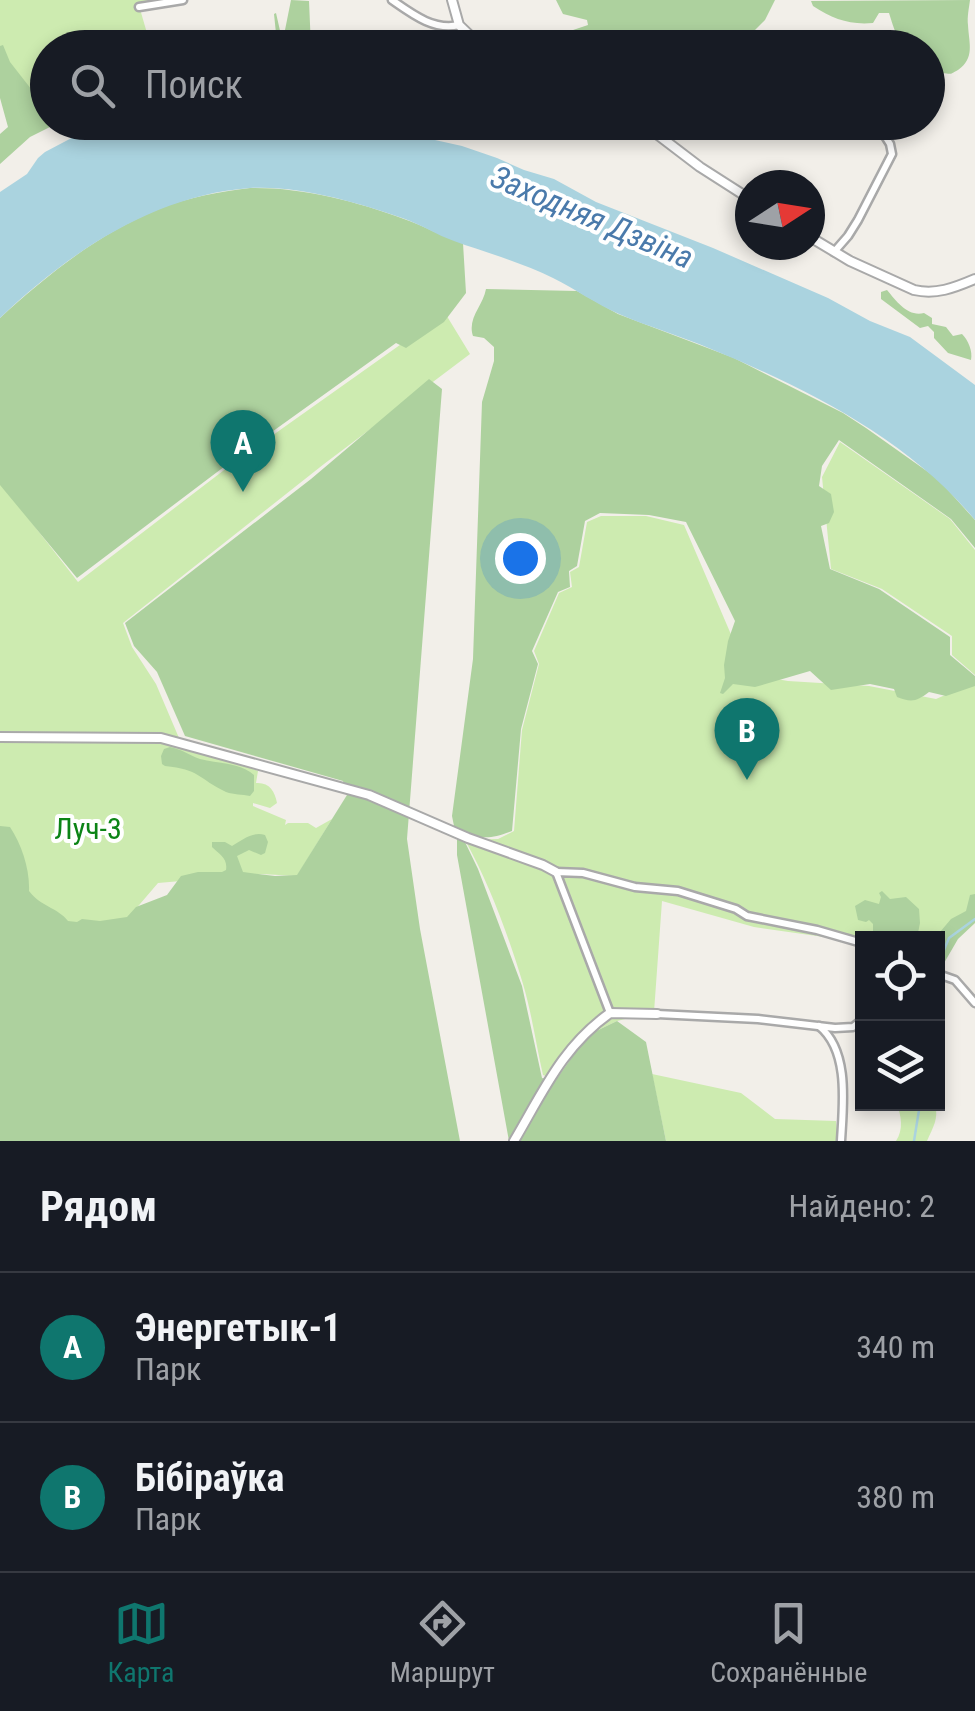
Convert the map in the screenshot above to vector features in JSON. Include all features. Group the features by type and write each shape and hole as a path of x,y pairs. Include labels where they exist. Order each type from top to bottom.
{"street":[{"path":"143,7 183,0"},
{"path":"392,0 416,17 444,28 459,25"},
{"path":"452,0 464,30"},
{"path":"664,140 735,190"},
{"path":"834,252 858,220 892,154 887,140"},
{"path":"825,246 882,277 924,292 942,291 975,280"},
{"path":"0,737 161,738 183,743 368,795 556,872 678,891 747,916 855,942"},
{"path":"556,872 610,1013"},
{"path":"945,976 955,980 975,1003"},
{"path":"514,1141 550,1076 585,1033 610,1013 835,1028 860,1021"},
{"path":"818,1025 828,1034 841,1071 841,1141"}],"green space":[{"path":"0,0 149,0 140,9 146,30 30,30 30,94 0,86"},
{"path":"291,0 309,1 310,30 285,30"},
{"path":"556,0 775,0 755,30 573,30 588,25 587,20 563,14"},
{"path":"970,0 969,55 958,70 945,73 945,30 895,30 889,13 879,13 873,23 849,22 820,11 811,1"},
{"path":"3,45 10,62 30,88 30,137 0,164 0,134 8,127 0,98"},
{"path":"250,188 289,190 348,201 463,243 466,293 444,322 406,348 396,343 77,578 0,485 0,318 75,256 115,230 192,198"},
{"path":"486,289 577,291 618,314 734,358 843,413 938,479 975,520 975,548 951,519 839,440 822,466 819,486 831,494 834,512 829,523 821,526 830,569 879,589 950,637 950,655 975,676 975,686 946,696 929,692 911,700 897,697 894,689 870,684 831,690 810,671 755,687 733,684 720,693 735,621 686,522 649,515 600,513 585,521 577,566 569,571 570,587 558,592 532,651 538,664 521,729 512,831 482,837 454,826 452,816 473,659 482,402 494,361 494,347 484,338 473,336 472,330"},
{"path":"887,290 908,311 924,313 932,318 932,324 946,327 953,336 962,334 970,346 971,360 948,353 928,326 920,328 881,299 881,292"},
{"name":"Луч-3","path":"445,313 470,354 123,623 179,738 258,771 256,783 271,788 277,803 270,808 253,806 286,820 285,825 308,823 316,828 332,819 297,876 261,874 158,883 128,918 69,926 0,905 0,482 78,582 232,464"},
{"path":"429,379 442,389 407,839 460,1141 0,1141 0,826 10,827 18,842 27,866 29,891 68,921 127,917 136,907 167,895 181,876 226,870 224,859 212,842 232,846 252,835 265,835 265,853 249,850 237,856 243,872 297,875 347,795 343,781 185,736 157,672 134,646 125,623 311,479"},
{"path":"840,442 950,519 975,550 975,675 952,655 952,636 882,589 831,569 822,477"},
{"path":"601,516 646,516 684,525 748,674 788,681 869,686 936,699 975,682 975,912 945,933 855,931 855,946 824,937 754,927 662,901 654,1012 617,1021 588,1035 553,1079 543,1075 526,995 511,948 465,840 498,839 514,831 522,730 539,664 534,651 559,593 572,587 570,572 579,567 587,522"},
{"path":"170,747 248,771 254,775 254,791 250,796 229,793 192,772 165,766 161,756"},
{"path":"457,836 464,840 478,869 522,986 542,1078 555,1081 588,1035 617,1021 646,1042 666,1141 509,1141 457,855"},
{"path":"882,891 890,899 906,897 919,909 918,931 873,931 869,920 858,920 855,906 865,900 879,904"},
{"path":"975,894 975,923 958,939 945,961 945,931 941,931 951,919 966,911 970,895"},
{"path":"652,1074 741,1093 775,1119 836,1121 838,1141 666,1141"},
{"path":"899,1111 936,1111 927,1141 896,1141"}],"water":[{"name":"Заходняя Дзвіна","path":"68,140 435,140 554,179 596,202 713,248 910,337 975,385 975,520 919,465 819,399 700,344 619,314 529,267 448,239 405,219 329,196 250,188 180,202 114,231 84,250 0,318 0,192 27,174 38,158"}],"waterway":[{"path":"945,947 949,938 975,919"},
{"path":"914,1141 919,1111"}],"place":[{"name":"Энергетык-1","path":"243,492"},
{"name":"Бібіраўка","path":"747,780"}]}
